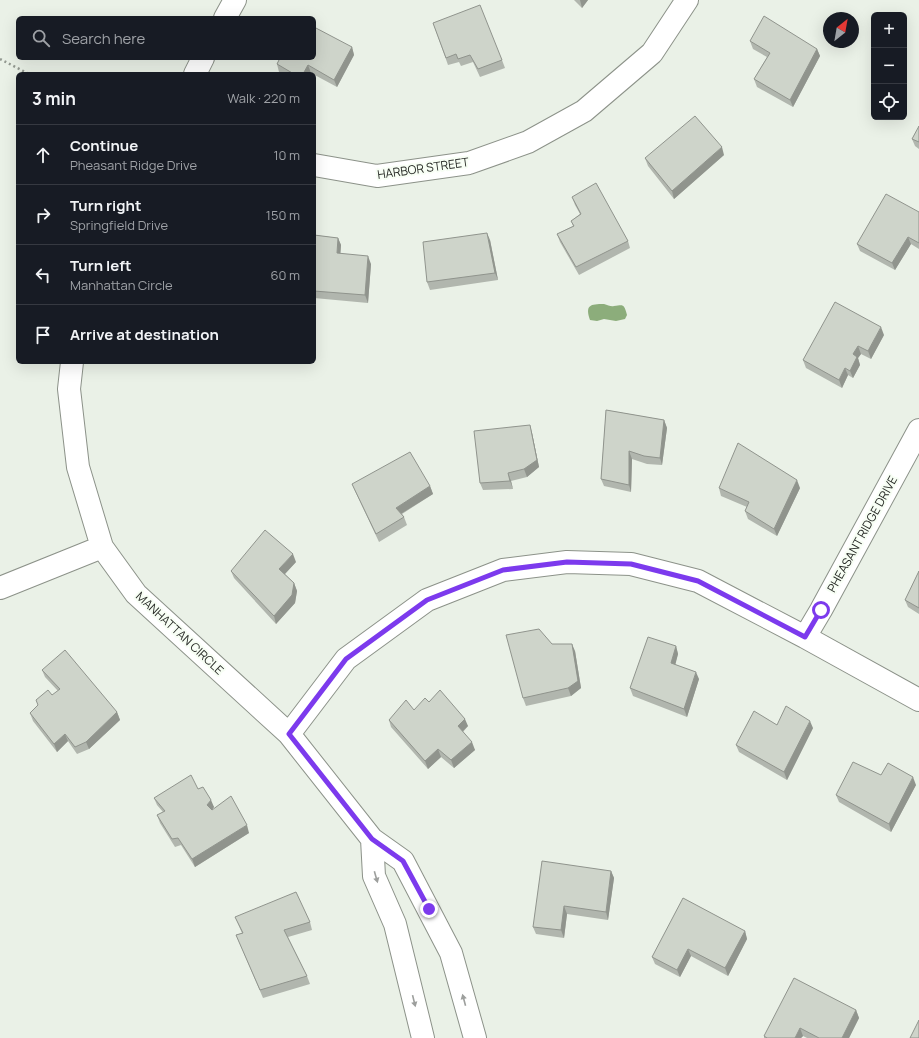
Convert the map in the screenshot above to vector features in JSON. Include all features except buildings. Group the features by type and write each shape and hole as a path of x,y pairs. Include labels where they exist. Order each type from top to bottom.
{"street":[{"path":"226,16 235,0"},
{"name":"HARBOR STREET","path":"316,165 377,176 469,163 528,142 584,111 652,53 687,0"},
{"path":"196,72 202,60"},
{"name":"MANHATTAN CIRCLE","path":"72,364 69,389 78,467 102,547 136,594 289,734 372,839 403,861 451,953 475,1038"},
{"name":"PHEASANT RIDGE DRIVE","path":"805,637 919,430"},
{"path":"0,588 102,547"},
{"path":"289,734 346,659 427,600 503,570 567,562 631,564 698,581 805,637 919,700"},
{"path":"372,839 374,876 395,924 423,1038"}],"path":[{"path":"0,59 24,72"}],"shaded area":[{"path":"595,304 623,306 627,315 625,319 616,321 604,319 597,321 590,320 588,311 590,306"}],"route":[{"path":"429,909 403,861 372,839 289,734 346,659 427,600 503,570 567,562 631,564 698,581 805,637 821,610"}]}
